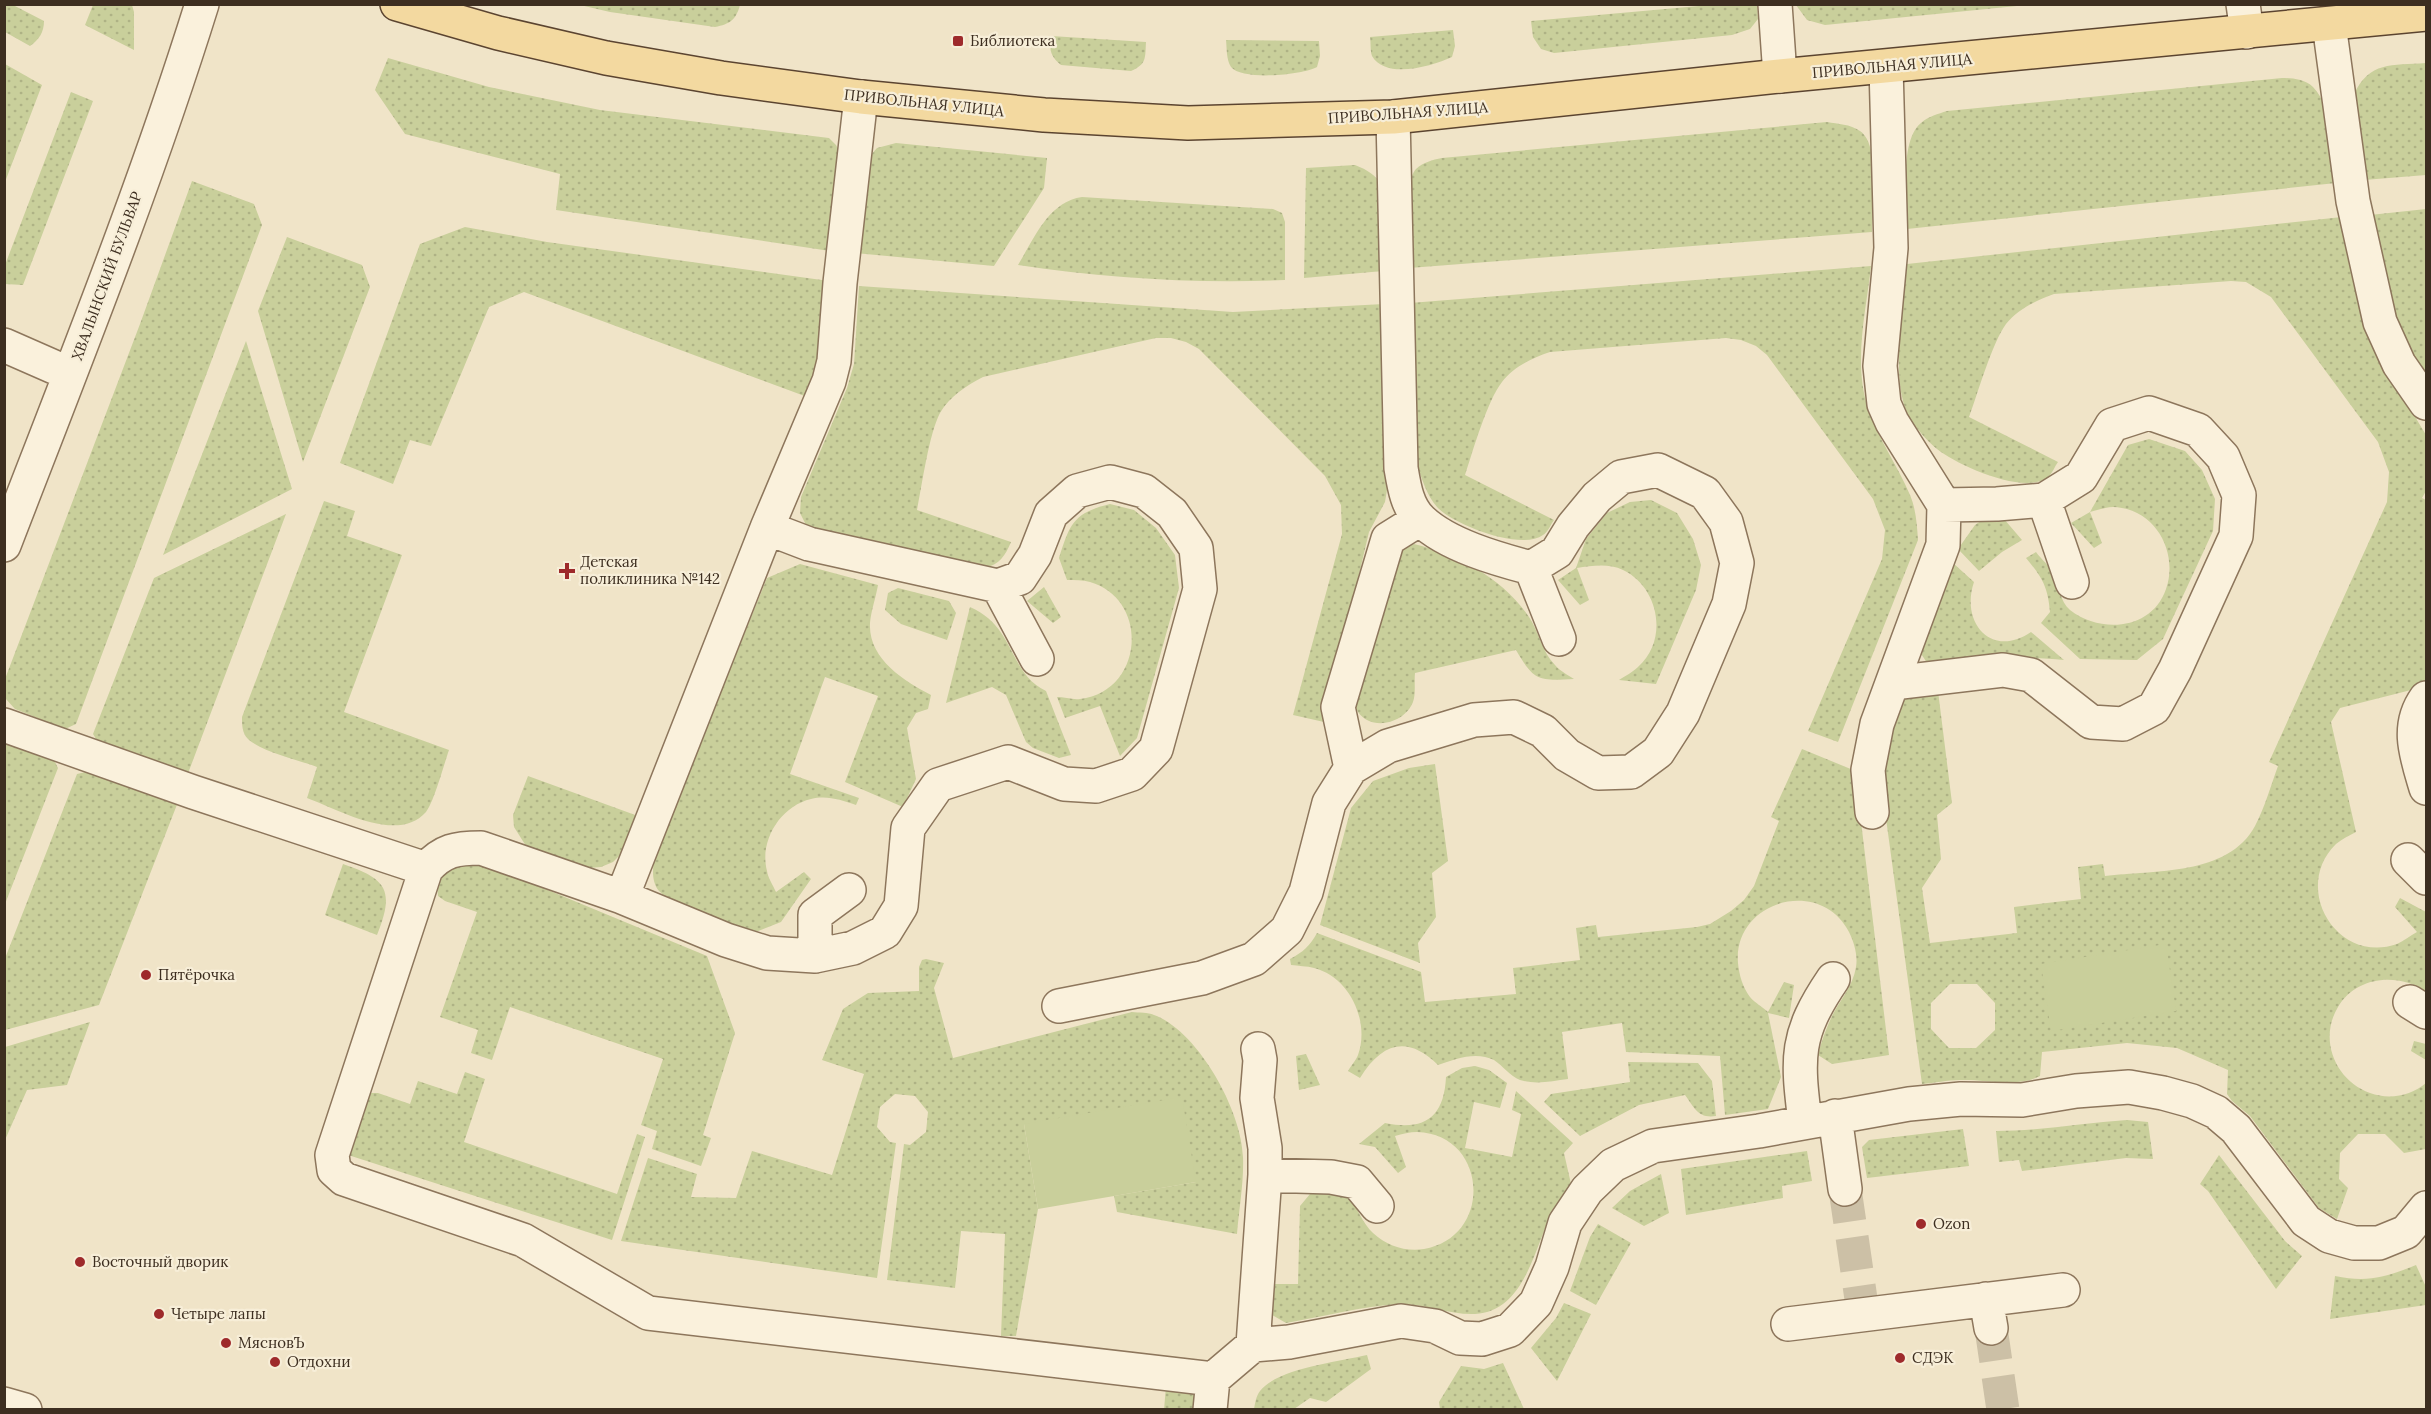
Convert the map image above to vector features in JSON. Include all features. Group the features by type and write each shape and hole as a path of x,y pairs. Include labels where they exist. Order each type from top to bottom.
{"main road":[{"name":"ПРИВОЛЬНАЯ УЛИЦА","path":"397,4 498,33 606,58 721,78 861,98 1044,115 1188,123 1393,117 1886,67 2245,18 2329,24 2427,14"}],"street":[{"name":"ХВАЛЫНСКИЙ БУЛЬВАР","path":"4,544 177,86 202,4"},
{"path":"1775,4 1780,76"},
{"path":"2329,24 2353,201 2380,321 2399,364 2427,403"},
{"path":"1872,812 1868,770 1877,724 1944,545 1944,505 1892,422 1883,394 1880,366 1891,248 1886,67"},
{"path":"622,897 767,528 830,381 861,98"},
{"path":"1059,1006 1202,978 1254,959 1287,930 1306,892 1329,803 1351,768 1388,746 1474,720 1514,717 1543,731 1567,755 1598,773 1631,772 1658,752 1683,713 1730,604 1737,562 1726,522 1705,493 1658,470 1621,477 1597,497 1573,526 1557,552 1532,568 1486,556 1441,533 1420,519 1405,493 1401,468 1393,117"},
{"path":"4,345 70,374"},
{"path":"1893,684 2003,670 2031,675 2091,722 2123,724 2154,708 2175,670 2236,536 2239,495 2223,457 2198,430 2149,413 2112,425 2081,477 2044,500 1944,505"},
{"path":"767,528 809,544 998,586 1020,578 1035,555 1051,514 1077,491 1110,482 1144,490 1172,513 1196,548 1200,589 1156,749 1132,774 1096,786 1064,784 1008,762 938,785 908,828 901,906 885,933 853,948 815,956 767,953 726,940 622,897 481,848 460,848 438,856 426,869 332,1155 334,1170 344,1179 523,1240 648,1313 1212,1394 1253,1345 1265,1175 1265,1148 1257,1098 1260,1060 1258,1049"},
{"path":"2044,500 2072,582"},
{"path":"1351,768 1338,707 1388,539 1420,519"},
{"path":"1532,568 1559,639"},
{"path":"998,586 1036,659"},
{"path":"2427,698 2415,721 2413,739 2427,788"},
{"path":"4,725 193,792 426,869"},
{"path":"815,956 815,915 849,890"},
{"path":"1833,979 1814,1007 1802,1039 1799,1075 1820,1119 1845,1189"},
{"path":"1253,1345 1288,1342 1401,1321 1435,1326 1460,1338 1482,1339 1510,1330 1536,1303 1552,1267 1565,1223 1587,1190 1613,1165 1653,1146 1961,1099 2022,1100 2076,1091 2129,1088 2152,1091 2192,1101 2216,1112 2236,1129 2306,1221 2329,1236 2354,1243 2379,1243 2406,1232 2427,1208"},
{"path":"1265,1175 1330,1177 1357,1182 1377,1206"},
{"path":"1788,1324 1862,1306 1989,1313 2063,1290"},
{"path":"4,1404 25,1410"}],"green space":[{"path":"5,4 13,5 44,21 40,35 30,46 5,32"},
{"path":"93,5 132,5 134,50 85,25"},
{"path":"580,5 740,5 732,20 715,27 610,12"},
{"path":"1710,5 1757,5 1758,19 1750,29 1732,35 1554,53 1541,49 1533,37 1531,21"},
{"path":"1796,5 2027,5 1825,25 1807,20"},
{"path":"1453,30 1455,46 1452,57 1433,64 1410,69 1388,68 1372,56 1370,37"},
{"path":"1051,36 1146,42 1145,56 1143,63 1131,71 1061,65 1051,52"},
{"path":"1226,40 1319,41 1320,56 1317,67 1310,70 1273,75 1247,74 1237,71 1229,64"},
{"path":"388,58 489,87 600,110 829,138 841,154 830,251 556,210 560,174 405,134 375,90"},
{"path":"2426,63 2426,175 2364,180 2353,96 2360,84 2374,71 2392,65"},
{"path":"5,64 42,85 5,182"},
{"path":"2282,78 2306,82 2320,97 2329,120 2336,183 1907,229 1906,173 1910,143 1921,123 1934,116 1947,111"},
{"path":"71,92 93,101 23,285 5,284 5,265"},
{"path":"1827,122 1852,127 1867,138 1871,149 1874,178 1872,232 1409,268 1409,187 1416,169 1428,162 1442,158"},
{"path":"896,143 1047,158 1044,188 994,266 855,253 870,156 877,148"},
{"path":"1355,165 1371,173 1383,186 1383,271 1304,278 1306,168"},
{"path":"192,181 254,204 262,225 76,724 65,729 15,709 5,698 5,679"},
{"path":"1082,197 1273,209 1282,213 1285,222 1285,280 1151,279 1018,265 1036,233 1051,214 1070,200"},
{"path":"2426,209 2426,380 2404,340 2390,300 2370,215"},
{"path":"2342,217 2366,326 2375,350 2426,435 2426,491 2422,498 2426,500 2426,681 2411,690 2340,708 2331,722 2356,832 2336,844 2323,862 2318,881 2320,901 2327,918 2339,933 2356,943 2375,948 2397,944 2417,932 2395,907 2400,898 2426,912 2426,992 2415,986 2391,980 2367,983 2356,989 2338,1007 2332,1020 2330,1046 2340,1069 2348,1079 2370,1093 2400,1096 2426,1083 2426,1149 2404,1153 2385,1134 2358,1134 2340,1153 2339,1179 2348,1188 2337,1219 2319,1208 2250,1116 2232,1101 2227,1094 2228,1070 2177,1048 2127,1043 2042,1052 2040,1076 2031,1080 2011,1082 1955,1080 1922,1084 1885,811 1885,767 1891,726 1904,696 1938,691 1952,803 1937,815 1941,859 1922,888 1930,943 2017,933 2014,907 2081,899 2078,867 2103,864 2105,876 2145,873 2188,868 2227,854 2243,842 2259,819 2278,766 2269,762 2387,502 2389,472 2378,442 2271,297 2246,282 2231,281 2054,294 2022,309 2001,332 1969,417 2058,462 2048,477 2037,482 2008,481 1975,470 1937,449 1916,427 1905,408 1900,386 1899,352 1907,264","holes":["1950,984 1977,984 1995,1003 1995,1030 1976,1048 1949,1048 1931,1029 1931,1003"]},
{"path":"465,227 547,242 829,281 825,359 810,398 524,292 489,307 431,446 410,440 393,484 340,463 420,244"},
{"path":"287,237 362,265 370,287 303,462 258,311"},
{"path":"1871,266 1862,337 1861,373 1864,391 1877,431 1912,500 1918,540 1838,742 1808,731 1882,559 1885,530 1873,499 1767,355 1756,346 1741,340 1726,338 1550,352 1530,360 1517,367 1496,390 1465,475 1554,520 1548,530 1533,539 1504,538 1472,528 1446,514 1433,503 1417,465 1410,303"},
{"path":"859,286 1233,312 1384,304 1388,484 1385,502 1369,532 1324,722 1293,715 1342,534 1341,505 1325,476 1199,349 1186,342 1171,338 1156,338 983,377 948,402 940,413 932,434 917,510 1011,542 1004,555 995,564 985,568 808,529 800,513 801,497 847,388 854,364"},
{"path":"246,341 292,489 163,555"},
{"path":"2149,439 2185,451 2202,470 2215,499 2213,531 2163,639 2137,660 2080,659 2041,623 2050,612 2048,596 2040,577 2026,558 2036,552 2052,570 2067,607 2082,618 2096,623 2124,624 2138,620 2159,603 2166,589 2169,561 2166,547 2152,524 2141,515 2128,509 2110,507 2090,512 2128,445"},
{"path":"1651,500 1677,513 1693,539 1701,565 1696,590 1656,684 1619,680 1636,669 1648,656 1654,643 1656,615 1652,601 1635,578 1612,566 1577,568 1589,600 1580,605 1558,580 1576,568 1586,539 1607,513 1630,502"},
{"path":"324,501 355,511 347,536 402,555 344,712 449,750 426,812 414,821 400,825 368,822 307,798 317,767 254,744 248,739 243,729 242,717"},
{"path":"1110,504 1134,510 1156,528 1175,555 1179,588 1137,738 1120,756 1100,706 1065,718 1057,697 1080,699 1101,693 1117,680 1127,664 1132,645 1130,625 1123,607 1110,592 1090,582 1067,580 1059,558 1066,536 1075,522 1088,511"},
{"path":"2090,512 2102,543 2094,548 2071,523"},
{"path":"286,514 187,776 101,747 93,734 154,578"},
{"path":"1985,518 2004,519 2022,540 2002,552 1979,571 1958,549 1975,525"},
{"path":"1414,544 1463,562 1493,580 1518,603 1529,617 1551,660 1559,669 1574,679 1552,680 1538,677 1528,668 1516,650 1415,673 1413,702 1403,715 1396,720 1379,723 1364,718 1358,712 1355,704 1354,688 1397,549"},
{"path":"1953,563 1974,582 1971,597 1972,611 1976,623 1983,632 1992,639 2004,641 2017,639 2031,632 2064,660 2014,659 1931,669 1918,649"},
{"path":"800,564 878,585 870,623 875,647 881,658 899,676 931,695 928,709 916,713 907,728 916,779 903,807 845,782 878,696 825,677 790,774 859,798 856,805 828,798 811,799 790,809 782,817 769,836 766,848 765,859 769,879 776,892 804,872 811,879 781,922 753,933 689,909 666,897 656,887 653,866 656,851 767,578"},
{"path":"1044,587 1061,617 1053,623 1027,601"},
{"path":"898,588 949,601 956,613 947,640 901,624 885,610 888,593"},
{"path":"970,607 996,626 1025,673 1046,691 1071,755 1059,758 1033,748 1026,742 1006,695 992,687 946,703"},
{"path":"5,740 53,758 58,768 5,904"},
{"path":"1802,749 1858,772 1860,813 1889,1055 1832,1064 1818,1055 1832,1016 1852,980 1856,967 1856,953 1849,932 1836,915 1819,904 1800,901 1781,903 1763,911 1749,924 1740,942 1739,972 1745,990 1754,1001 1768,1012 1784,982 1794,985 1789,1018 1768,1013 1781,1077 1768,1109 1725,1115 1720,1056 1626,1052 1622,1023 1562,1032 1568,1079 1550,1082 1520,1080 1494,1060 1480,1056 1451,1060 1438,1065 1427,1055 1406,1046 1386,1050 1368,1066 1360,1078 1348,1071 1358,1055 1361,1042 1359,1015 1354,1002 1338,981 1327,973 1311,967 1291,965 1290,959 1306,948 1317,933 1421,972 1425,1002 1516,994 1513,968 1580,960 1576,928 1596,925 1598,937 1710,924 1744,900 1754,886 1779,821 1771,817"},
{"path":"1435,764 1448,861 1432,873 1436,917 1418,943 1420,963 1320,925 1351,808 1373,781 1409,768"},
{"path":"90,771 178,802 99,1005 5,1030 4,961 77,774"},
{"path":"528,776 638,816 622,853 613,862 601,867 588,868 526,846 514,827 513,815"},
{"path":"464,862 480,862 707,956 735,1033 703,1135 711,1138 701,1166 652,1149 657,1131 641,1125 663,1059 510,1007 492,1060 471,1053 478,1030 440,1017 477,912 445,901 438,896 437,885 447,869"},
{"path":"343,864 369,875 383,888 386,897 385,907 377,935 325,915"},
{"path":"2166,944 2176,1011 2051,1031 2041,964"},
{"path":"922,960 944,963 934,988 953,1058 1132,1012 1154,1015 1186,1037 1215,1075 1226,1096 1241,1138 1243,1176 1237,1234 1117,1212 1114,1196 1196,1182 1024,1124 1038,1209 1016,1336 1001,1336 1005,1234 961,1231 955,1288 887,1280 904,1144 910,1145 926,1132 928,1112 915,1096 895,1094 880,1107 877,1127 890,1142 896,1143 877,1278 621,1241 648,1158 697,1174 691,1197 736,1198 752,1151 832,1175 864,1074 822,1060 843,1009 868,993 919,991 919,967"},
{"path":"90,1022 67,1085 27,1090 5,1140 5,1047"},
{"path":"2414,1041 2426,1044 2426,1060 2411,1051"},
{"path":"1306,1054 1320,1085 1299,1090 1296,1056"},
{"path":"1628,1062 1698,1063 1712,1081 1716,1116 1701,1114 1685,1095 1639,1105 1580,1136 1544,1102 1551,1094 1630,1082"},
{"path":"1475,1066 1489,1070 1507,1083 1500,1108 1474,1102 1465,1148 1512,1157 1521,1114 1512,1110 1516,1091 1573,1143 1564,1153 1571,1184 1551,1215 1532,1261 1516,1291 1492,1311 1475,1314 1398,1304 1357,1309 1286,1323 1265,1311 1265,1289 1274,1284 1298,1284 1300,1206 1310,1194 1327,1190 1349,1195 1373,1233 1391,1245 1404,1249 1424,1249 1447,1241 1462,1226 1471,1207 1473,1187 1469,1167 1458,1149 1441,1137 1417,1132 1395,1136 1406,1167 1398,1173 1375,1147 1359,1144 1385,1123 1411,1125 1429,1118 1441,1103 1446,1077 1462,1068"},
{"path":"465,1072 485,1079 464,1142 617,1194 637,1134 645,1137 612,1240 345,1154 364,1100 370,1093 378,1093 410,1104 418,1081 457,1094"},
{"path":"1182,1097 1196,1182 1038,1209 1024,1124"},
{"path":"2127,1120 2148,1122 2153,1159 2126,1158 2022,1171 2019,1160 1999,1162 1996,1131"},
{"path":"1963,1129 1969,1166 1867,1178 1862,1147 1869,1140"},
{"path":"1807,1151 1812,1181 1782,1186 1783,1198 1686,1215 1681,1169"},
{"path":"2219,1155 2285,1241 2302,1256 2276,1289 2208,1191 2200,1184"},
{"path":"1661,1174 1669,1213 1644,1226 1612,1208 1630,1191"},
{"path":"1598,1224 1631,1243 1596,1305 1570,1291 1590,1237"},
{"path":"2416,1265 2426,1287 2426,1305 2330,1319 2335,1276 2357,1279 2377,1278"},
{"path":"1564,1303 1591,1314 1557,1381 1531,1348 1556,1318"},
{"path":"1367,1355 1371,1369 1326,1402 1310,1398 1294,1409 1254,1409 1260,1391 1280,1377 1309,1367"},
{"path":"1503,1363 1524,1409 1440,1409 1439,1402 1461,1366 1484,1369"},
{"path":"1166,1386 1195,1395 1206,1410 1164,1410"}],"tunnel":[{"path":"1845,1189 1861,1299"},
{"path":"1991,1328 2003,1410"}],"place":[{"name":"Библиотека","path":"958,41"},
{"name":"Детская поликлиника №142","path":"567,571"},
{"name":"Пятёрочка","path":"146,975"},
{"name":"Ozon","path":"1921,1224"},
{"name":"Восточный дворик","path":"80,1262"},
{"name":"Четыре лапы","path":"159,1314"},
{"name":"МясновЪ","path":"226,1343"},
{"name":"СДЭК","path":"1900,1358"},
{"name":"Отдохни","path":"275,1362"}]}
